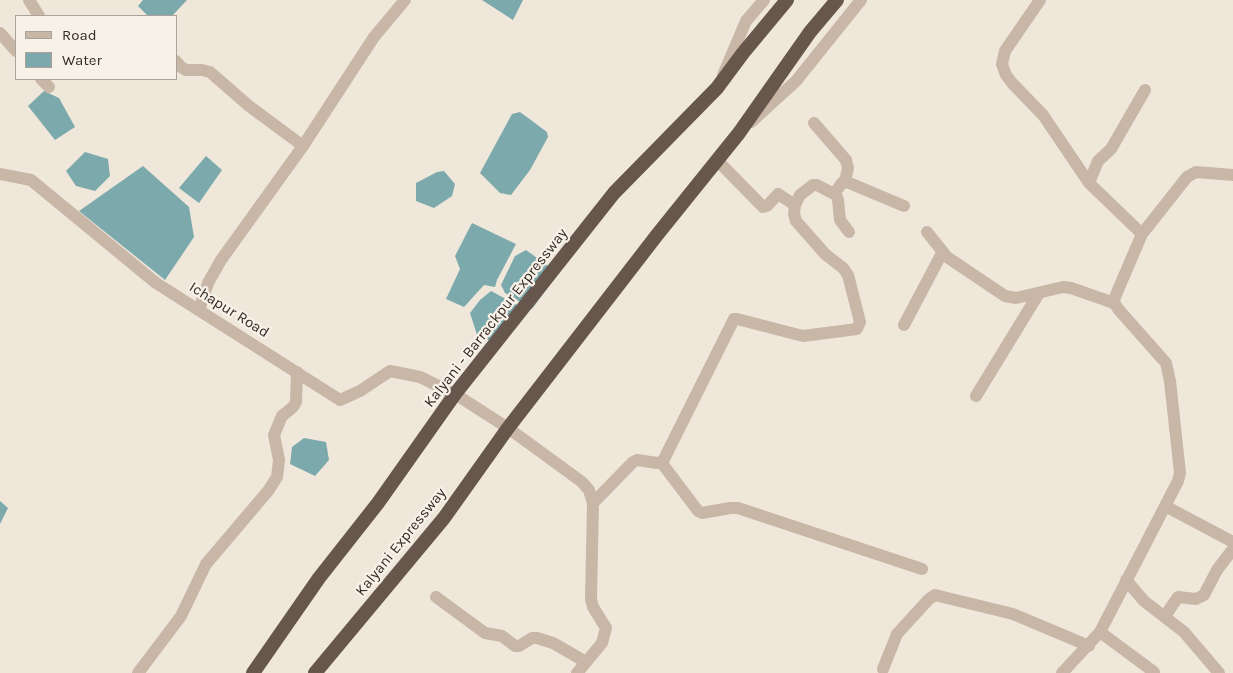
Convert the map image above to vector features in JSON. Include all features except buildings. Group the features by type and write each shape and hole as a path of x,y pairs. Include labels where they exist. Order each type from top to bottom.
{"highway":[{"name":"Kalyani - Barrackpur Expressway","path":"252,673 320,578 378,503 455,394 614,192 717,88 787,0"},
{"path":"508,428 738,134 810,32 837,0"},
{"name":"Kalyani Expressway","path":"315,673 444,518 508,428"}],"street":[{"path":"29,0 38,15"},
{"path":"199,310 208,282 221,260 303,146 370,42 405,0"},
{"path":"717,88 746,21 764,0"},
{"path":"738,134 796,81 861,0"},
{"path":"1040,0 1006,51 1002,64 1008,79 1043,115 1089,183 1142,234"},
{"path":"0,32 15,50"},
{"path":"178,64 186,70 210,72 248,106 303,146"},
{"path":"1089,183 1098,161 1111,149 1145,90"},
{"path":"814,124 846,160 848,168 845,181 834,194"},
{"path":"717,160 763,207 767,206 778,194 795,205"},
{"path":"1114,303 1142,234 1187,177 1196,172 1233,175"},
{"name":"Ichapur Road","path":"0,174 31,180 156,283 340,400 360,391 390,371 420,377 455,394"},
{"path":"845,181 904,206"},
{"path":"661,462 734,319 737,318 803,336 857,329 860,322 848,275 843,268 825,254 796,221 794,214 795,205 800,196 813,185 822,186 834,194 838,200 840,220 850,232"},
{"path":"927,232 942,253 1005,296 1016,298 1071,288 1114,303 1163,357 1169,372 1180,468 1178,481 1100,632 1062,673"},
{"path":"904,325 942,253"},
{"path":"976,396 1039,293"},
{"path":"138,673 181,616 203,567 268,491 277,477 280,460 274,435 282,416 296,402 297,372"},
{"path":"455,394 508,428 582,482 589,490 593,503 591,599 593,607 606,628 602,643 577,673"},
{"path":"593,503 633,462 637,460 661,462 698,511 702,513 738,508 922,569"},
{"path":"1165,506 1233,542"},
{"path":"1166,616 1178,597 1196,599 1204,595 1217,570 1233,549"},
{"path":"1126,580 1144,601 1166,616 1184,632 1219,673"},
{"path":"883,669 897,634 929,599 935,596 1013,614 1089,646"},
{"path":"436,597 485,633 502,636 515,646 519,646 532,638 537,638 553,643 586,662"},
{"path":"1100,632 1154,672"}],"water":[{"path":"143,0 187,0 173,15 147,15 138,6"},
{"path":"482,0 523,0 513,20"},
{"path":"44,91 59,98 75,127 55,140 28,106"},
{"path":"520,112 547,132 548,137 530,170 511,195 500,193 480,173 512,114"},
{"path":"85,152 108,159 110,176 95,191 76,186 66,171"},
{"path":"206,156 222,170 199,203 179,188"},
{"path":"143,166 189,207 194,237 165,280 79,211"},
{"path":"444,171 455,184 452,196 434,208 416,201 416,183 437,172"},
{"path":"472,223 516,244 495,287 484,285 464,307 446,299 460,269 455,256"},
{"path":"526,250 551,268 557,275 532,309 505,293 501,285 515,256"},
{"path":"491,291 517,305 493,342 477,335 470,313 480,300"},
{"path":"304,438 326,442 329,460 315,476 290,464 292,447"},
{"path":"0,501 8,508 0,524"}]}
